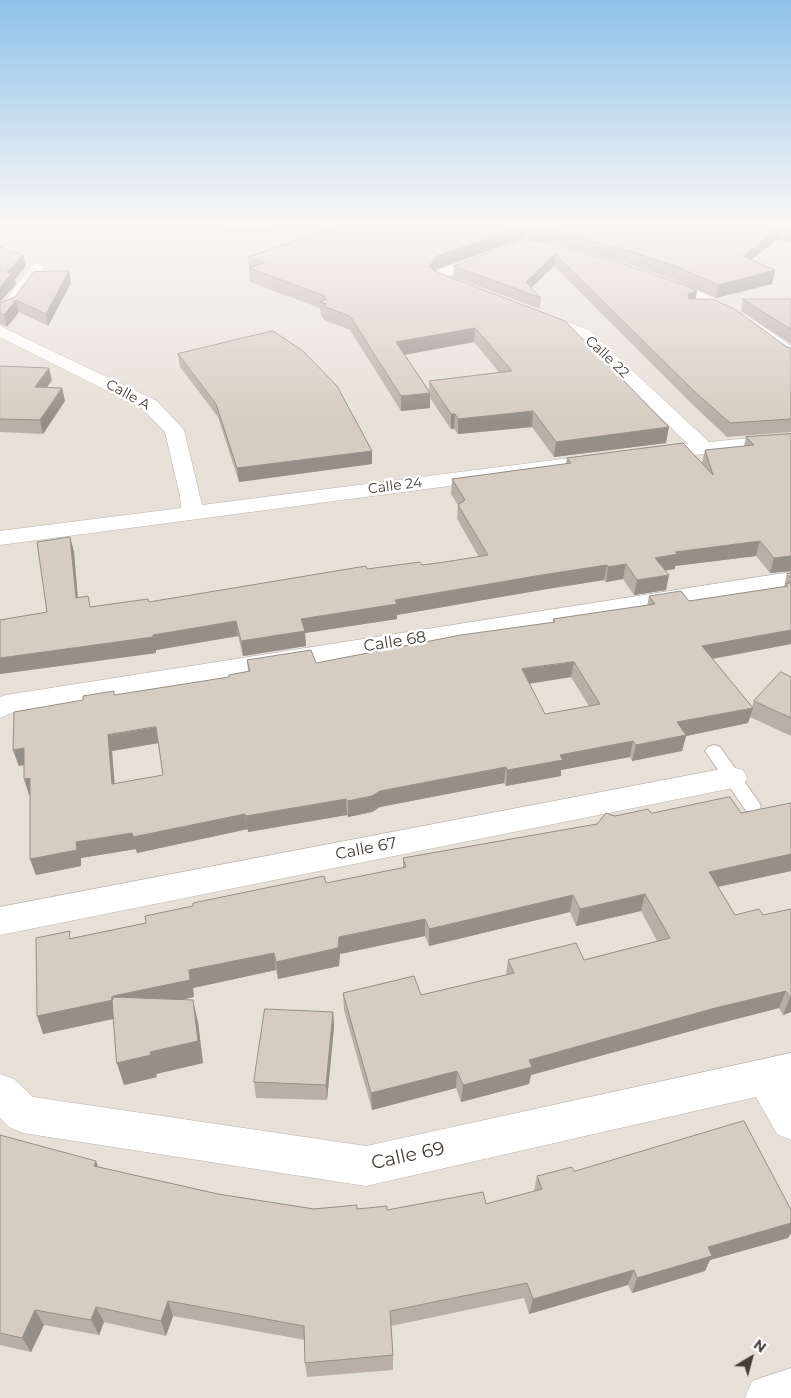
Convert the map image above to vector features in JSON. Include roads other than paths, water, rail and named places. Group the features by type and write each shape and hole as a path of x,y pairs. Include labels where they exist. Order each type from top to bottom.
{"street":[{"path":"0,311 10,306 21,290"},
{"path":"468,290 483,296"},
{"path":"681,290 707,300 754,326 791,354"},
{"name":"Calle 22","path":"519,310 583,334 702,446"},
{"name":"Calle A","path":"0,331 150,404 174,430 191,496 192,513"},
{"name":"Calle 24","path":"0,538 702,446 791,440"},
{"name":"Calle 68","path":"0,709 6,704 791,578"},
{"name":"Calle 67","path":"0,921 732,778"},
{"path":"779,1074 791,1121"},
{"name":"Calle 69","path":"0,1092 23,1114 366,1166 779,1074"},
{"path":"769,1398 791,1392"}],"lane":[{"path":"714,751 752,806"}]}
